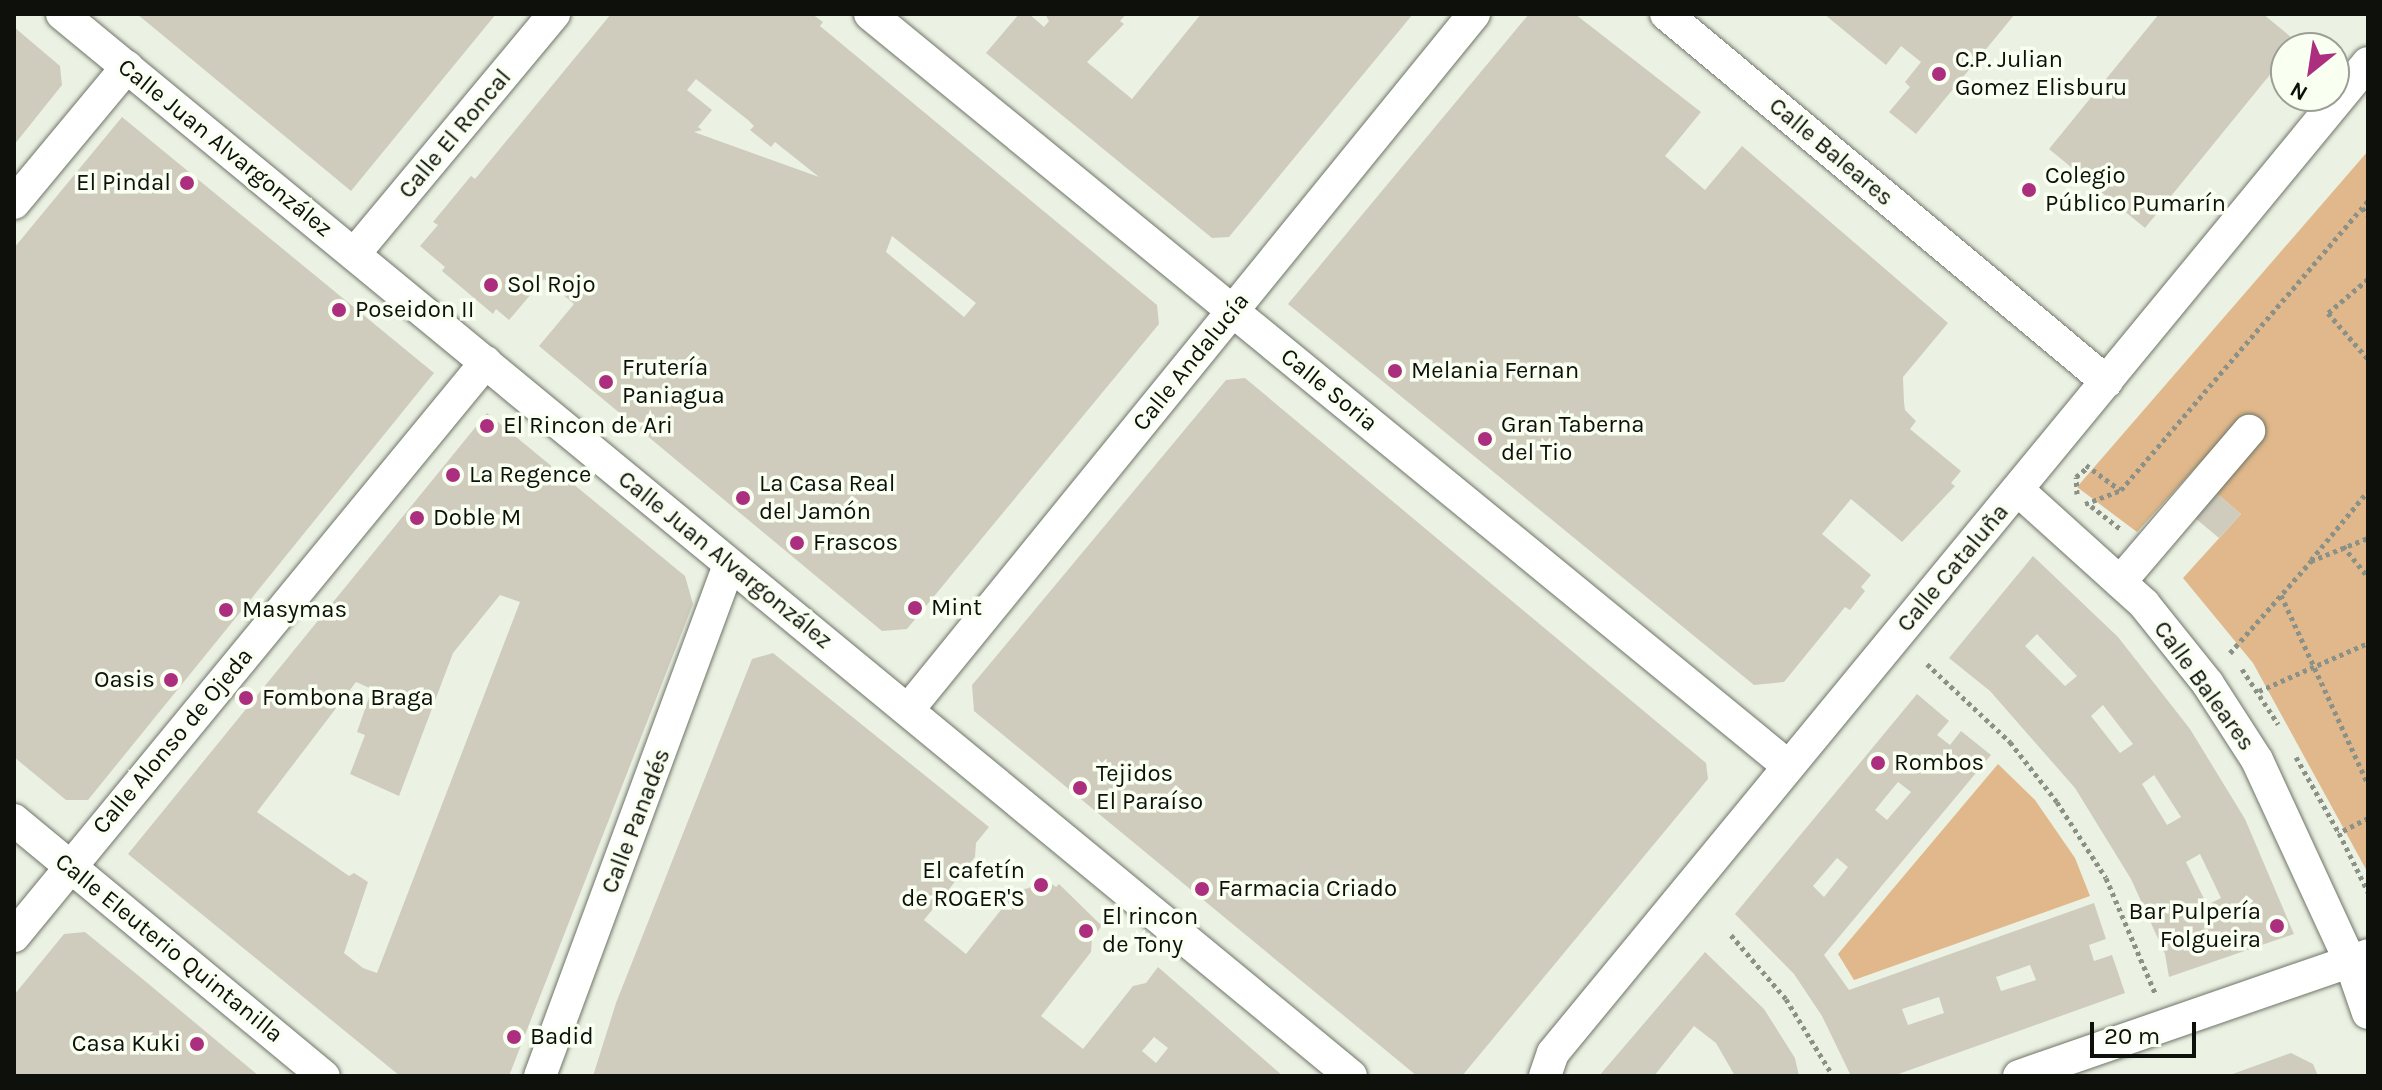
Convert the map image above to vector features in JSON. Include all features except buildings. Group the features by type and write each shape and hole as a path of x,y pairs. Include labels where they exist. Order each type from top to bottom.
{"street":[{"name":"Calle Juan Alvargonzález","path":"62,14 1351,1076"},
{"name":"Calle El Roncal","path":"355,253 554,14"},
{"name":"Calle Soria","path":"870,14 1788,766"},
{"name":"Calle Andalucía","path":"908,710 1474,14"},
{"name":"Calle Baleares","path":"1666,14 2107,382"},
{"name":"Calle Cataluña","path":"1545,1076 1553,1053 2368,63"},
{"path":"14,203 127,67"},
{"name":"Calle Alonso de Ojeda","path":"14,936 486,362"},
{"path":"2120,582 2249,431"},
{"name":"Calle Baleares","path":"2018,490 2120,582 2208,684 2257,760 2359,958 2368,1013"},
{"name":"Calle Panadés","path":"540,1076 729,565"},
{"name":"Calle Eleuterio Quintanilla","path":"14,820 324,1076"},
{"path":"2019,1076 2359,958"}],"path":[{"path":"2087,503 2121,490 2368,201"},
{"path":"2362,208 2368,215"},
{"path":"2368,279 2328,313 2368,359"},
{"path":"2056,444 2121,490"},
{"path":"2230,653 2368,491"},
{"path":"2311,561 2368,538"},
{"path":"2343,546 2368,577"},
{"path":"2281,595 2368,784"},
{"path":"2259,691 2368,643"},
{"path":"1927,664 2010,742 2057,802 2106,878 2157,996"},
{"path":"2368,818 2339,833 2368,892"},
{"path":"1731,935 1786,999 1833,1076"}],"shaded area":[{"path":"2368,151 2368,873 2253,663 2183,578 2241,514 2215,492 2238,421 2137,532 2077,487"},
{"path":"1998,764 2035,800 2075,858 2090,896 1854,980 1838,954"}],"place":[{"name":"C.P. Julian Gomez Elisburu","path":"1939,74"},
{"name":"El Pindal","path":"187,183"},
{"name":"Colegio Público Pumarín","path":"2029,190"},
{"name":"Sol Rojo","path":"491,285"},
{"name":"Poseidon II","path":"339,310"},
{"name":"Melania Fernan","path":"1395,371"},
{"name":"Frutería Paniagua","path":"606,382"},
{"name":"El Rincon de Ari","path":"487,426"},
{"name":"Gran Taberna del Tio","path":"1485,439"},
{"name":"La Regence","path":"453,475"},
{"name":"La Casa Real del Jamón","path":"743,498"},
{"name":"Doble M","path":"417,518"},
{"name":"Frascos","path":"797,543"},
{"name":"Mint","path":"915,608"},
{"name":"Masymas","path":"226,610"},
{"name":"Oasis","path":"171,680"},
{"name":"Fombona Braga","path":"246,698"},
{"name":"Rombos","path":"1878,763"},
{"name":"Tejidos El Paraíso","path":"1080,788"},
{"name":"El cafetín de ROGER'S","path":"1041,885"},
{"name":"Farmacia Criado","path":"1202,889"},
{"name":"Bar Pulpería Folgueira","path":"2277,926"},
{"name":"El rincon de Tony","path":"1086,931"},
{"name":"Badid","path":"514,1037"},
{"name":"Casa Kuki","path":"197,1044"}]}
